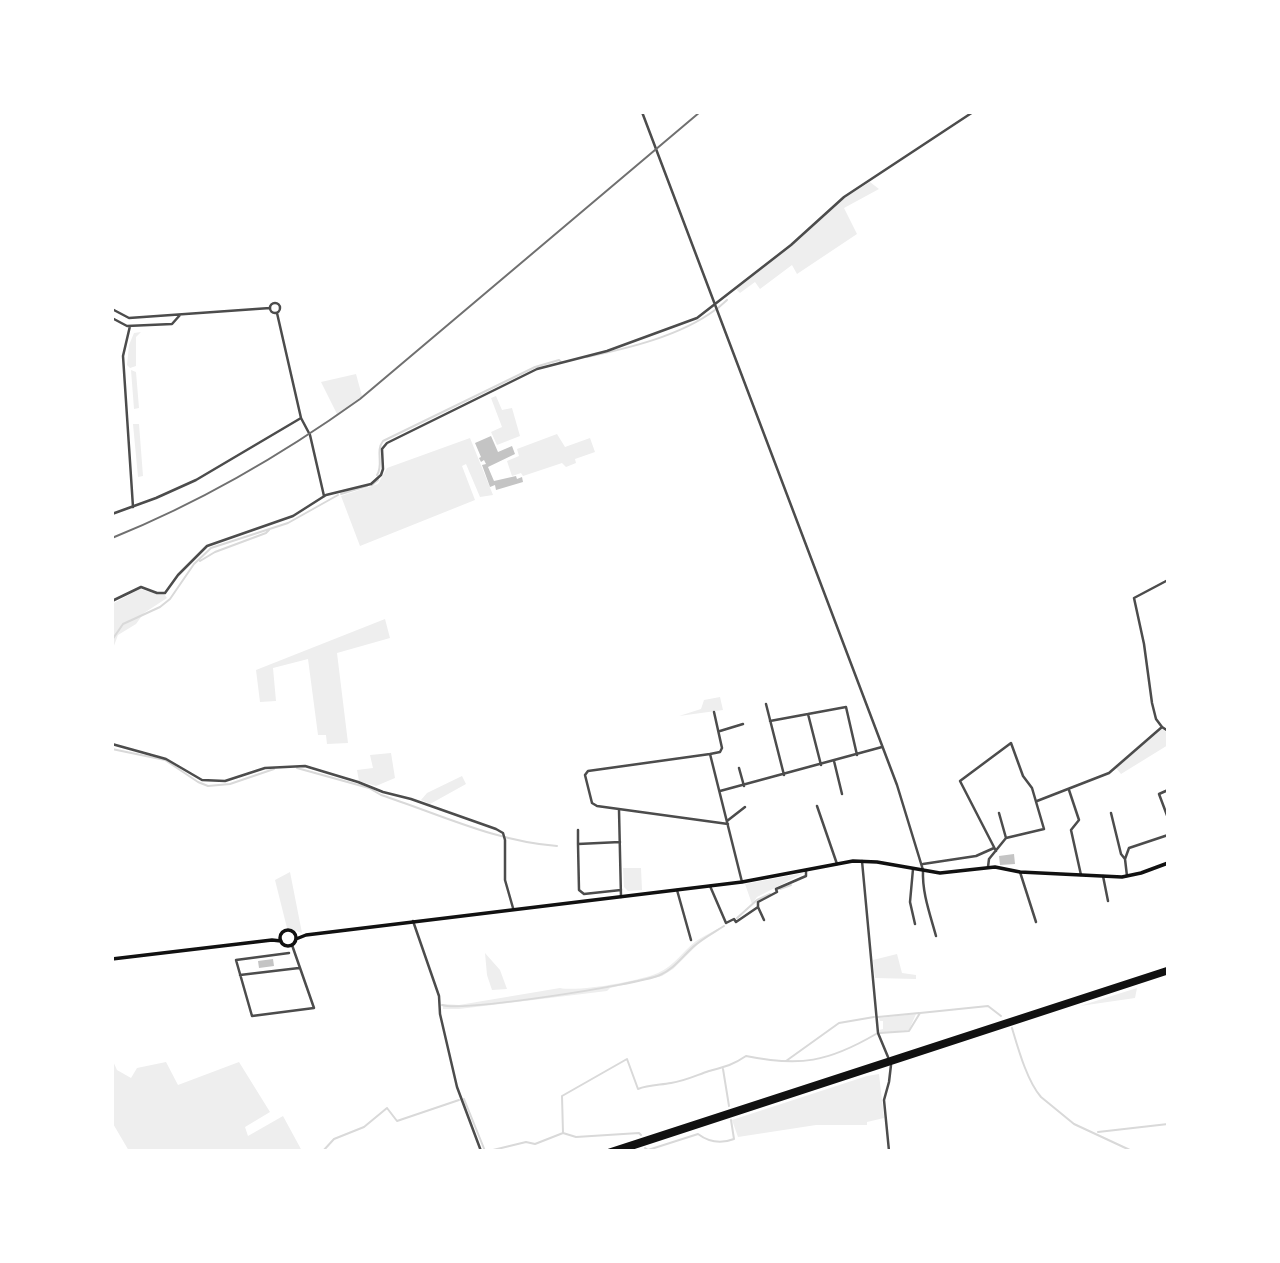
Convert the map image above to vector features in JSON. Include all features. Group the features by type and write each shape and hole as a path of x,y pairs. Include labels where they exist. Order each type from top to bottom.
{"highway":[{"path":"621,1151 1168,970"},
{"path":"609,1151 884,1063"}],"main road":[{"path":"272,940 289,930 296,936 306,935 742,882 862,861 951,873 988,867 1081,876 1127,876 1168,863"},
{"path":"281,935 281,941"},
{"path":"112,959 272,940 281,941 286,946 292,945 296,936"}],"street":[{"path":"642,112 883,747 922,864 925,893 936,936"},
{"path":"112,601 141,587 165,593 178,575 207,546 293,516 324,496 371,484 381,475 384,463 382,449 387,443 524,375 561,361 607,351 696,318 791,245 844,197 973,112"},
{"path":"270,308 273,303 280,307 277,313 301,418 310,435 324,496"},
{"path":"270,308 277,313"},
{"path":"112,309 129,318 270,308"},
{"path":"112,318 130,326 172,324 180,315"},
{"path":"130,326 123,356 132,507"},
{"path":"112,514 196,480 301,418"},
{"path":"1168,580 1134,598 1152,703 1161,727 1168,731"},
{"path":"766,704 784,775"},
{"path":"770,721 846,707 857,755"},
{"path":"714,712 722,750 588,771 585,775 593,803 619,810 727,823 746,807"},
{"path":"808,714 821,765"},
{"path":"719,732 743,724"},
{"path":"1036,801 1109,773 1161,727"},
{"path":"988,867 988,860 1006,838 1044,829 1036,801 1011,743 960,781 995,849"},
{"path":"112,744 166,759 202,780 225,782 265,768 305,766 411,799 503,834 505,880 513,910"},
{"path":"720,791 883,747"},
{"path":"710,754 742,882"},
{"path":"834,761 842,794"},
{"path":"739,768 744,786"},
{"path":"1069,790 1079,820 1071,831 1081,876"},
{"path":"1168,790 1159,794 1168,818"},
{"path":"817,806 837,864"},
{"path":"619,810 621,897"},
{"path":"999,813 1006,838"},
{"path":"1111,813 1121,855 1125,859"},
{"path":"578,830 579,890 584,894 621,890"},
{"path":"1127,876 1125,859 1129,848 1168,835"},
{"path":"578,844 620,842"},
{"path":"922,864 976,856 995,849"},
{"path":"862,861 878,1032 888,1057"},
{"path":"914,869 910,902 915,924"},
{"path":"764,920 758,902 777,892 776,889 806,876 806,871"},
{"path":"1020,872 1036,922"},
{"path":"1103,876 1108,901"},
{"path":"710,886 726,923 734,919 736,922 758,907"},
{"path":"677,890 691,940"},
{"path":"413,921 439,996 440,1014 457,1087 481,1151"},
{"path":"289,953 236,960 252,1016 314,1008 292,945"},
{"path":"240,975 299,968"},
{"path":"889,1151 884,1100 891,1065"}],"shaded area":[{"path":"870,182 879,189 844,208 857,234 797,274 792,265 760,289 755,282 740,293 736,289 801,238 841,200"},
{"path":"141,332 136,337 136,366 130,368 127,365 129,345 134,333"},
{"path":"131,370 136,372 139,408 134,409"},
{"path":"356,374 362,396 337,414 321,382"},
{"path":"496,396 502,410 512,408 520,436 497,445 491,432 502,427 491,398"},
{"path":"133,424 139,424 143,476 138,477"},
{"path":"557,434 565,447 590,438 595,452 575,459 576,463 566,467 562,463 523,476 521,473 512,476 507,461 519,456 517,449"},
{"path":"470,438 493,495 480,497 466,464 462,466 475,500 360,546 341,496 378,484 387,468"},
{"path":"140,589 164,594 167,598 118,635 112,651 112,604"},
{"path":"385,619 390,638 337,653 348,743 327,744 326,735 318,735 308,659 273,668 276,701 260,702 256,670"},
{"path":"720,697 723,710 679,716 701,709 704,700"},
{"path":"1162,729 1168,733 1168,745 1121,774 1116,768"},
{"path":"391,753 395,778 376,786 359,781 357,770 373,768 370,755"},
{"path":"462,776 466,784 430,804 421,800 427,793"},
{"path":"623,868 641,868 642,890 628,891 624,887"},
{"path":"290,872 302,933 287,928 275,880"},
{"path":"804,873 757,897 752,904 745,884"},
{"path":"725,925 701,941 673,969 662,976 610,988 607,991 443,1009 443,1004 459,1005 560,988 595,987 649,976 669,966 696,941"},
{"path":"485,953 500,970 507,989 492,990 487,975"},
{"path":"897,954 902,973 916,975 916,979 875,978 873,960"},
{"path":"1137,988 1135,998 1080,1006"},
{"path":"916,1014 909,1030 880,1033 883,1021 879,1018"},
{"path":"112,1059 117,1070 131,1078 137,1068 166,1062 178,1085 239,1062 270,1112 245,1127 248,1136 283,1116 302,1151 129,1151 112,1122"},
{"path":"879,1074 884,1118 867,1122 867,1125 816,1125 738,1137 732,1120"}],"building":[{"path":"491,436 498,452 512,446 515,454 488,467 494,481 516,476 517,479 522,477 523,482 496,490 495,485 490,487 482,465 486,464 484,460 481,462 475,443"},
{"path":"1014,854 1015,864 1000,865 999,856"},
{"path":"273,959 274,966 259,968 258,961"}],"waterway":[{"path":"718,308 727,300"},
{"path":"587,357 670,334 715,310"},
{"path":"377,475 383,441 535,367 559,360 561,362"},
{"path":"372,485 378,480"},
{"path":"341,494 367,486"},
{"path":"112,640 123,624 160,607 170,599 194,564 211,548 288,523 338,495"},
{"path":"200,561 269,530"},
{"path":"112,749 165,760 208,786 230,784 274,769"},
{"path":"297,768 369,788 381,795 490,833 557,846"},
{"path":"780,889 791,885"},
{"path":"737,918 757,900 770,894"},
{"path":"442,1005 481,1005 586,991 660,975 670,970 696,944 724,926"},
{"path":"880,1033 909,1031 920,1013 988,1006 1001,1016"},
{"path":"878,1017 919,1013"},
{"path":"786,1061 839,1023 874,1017"},
{"path":"1012,1028 1027,1073 1041,1097 1074,1124 1132,1151"},
{"path":"563,1133 562,1096 627,1059 638,1089 686,1079 737,1062 746,1056 782,1061 813,1060 843,1051 876,1034"},
{"path":"723,1069 729,1106"},
{"path":"464,1099 485,1151"},
{"path":"323,1151 334,1139 364,1127 387,1108 397,1121 459,1100"},
{"path":"645,1148 648,1150 698,1134 711,1141 729,1141 734,1139 731,1120"},
{"path":"1098,1132 1168,1124"},
{"path":"489,1151 526,1142 535,1144 563,1133 576,1137 641,1135"}],"railway":[{"path":"112,538 177,509 240,476 360,399 700,112"}]}
